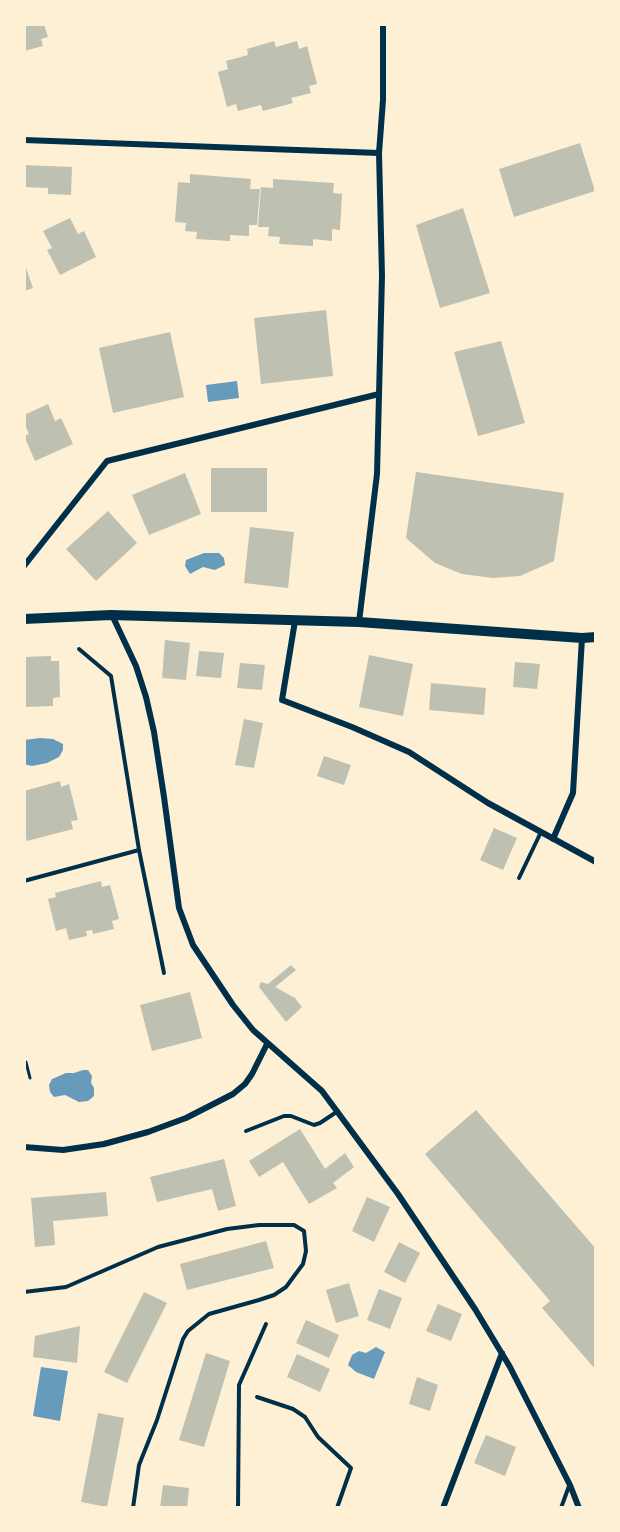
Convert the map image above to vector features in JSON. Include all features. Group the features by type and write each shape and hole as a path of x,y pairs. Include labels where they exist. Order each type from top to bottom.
{"street":[{"path":"359,622 376,474 382,276 379,153 383,100 383,24"},
{"path":"24,140 379,153"},
{"path":"24,566 107,461 379,394"},
{"path":"24,619 111,615 359,622 582,638 596,637"},
{"path":"111,615 136,666 146,697 154,732 175,885 184,925 193,945 220,987 253,1030 313,1082 338,1111 428,1239 502,1353 570,1485 579,1508"},
{"path":"295,621 282,700 409,752 488,803 596,862"},
{"path":"553,839 573,793 582,638"},
{"path":"24,1147 63,1150 104,1144 148,1132 186,1118 239,1089 252,1074 267,1044"},
{"path":"443,1508 502,1353"}],"lane":[{"path":"79,649 111,676 139,850 164,974"},
{"path":"519,878 541,832"},
{"path":"24,881 139,850"},
{"path":"246,1131 284,1116 291,1116 314,1125 338,1111"},
{"path":"24,1292 66,1287 158,1247 226,1229 259,1225 294,1226 304,1230 306,1251 303,1264 286,1287 274,1295 209,1314 188,1331 183,1339 157,1420 139,1466 134,1508"},
{"path":"238,1508 239,1385 266,1324"},
{"path":"257,1397 293,1409 305,1417 318,1437 351,1468 337,1508"},
{"path":"561,1508 570,1485"}],"path":[{"path":"26,1062 30,1078"}],"water":[{"path":"237,381 239,398 208,402 206,385"},
{"path":"204,553 219,553 224,558 225,565 215,570 203,567 190,574 185,566 186,560"},
{"path":"53,739 63,744 59,757 47,763 32,766 24,764 24,740"},
{"path":"88,1070 92,1076 91,1083 94,1088 94,1096 88,1101 79,1102 65,1095 54,1097 50,1092 49,1085 52,1079 66,1073"},
{"path":"376,1347 385,1352 374,1379 356,1372 348,1365 352,1355 359,1351 366,1353"},
{"path":"41,1367 68,1371 60,1421 33,1416"}],"building":[{"path":"24,24 44,24 48,37 41,39 43,46 24,51"},
{"path":"274,41 276,47 297,41 299,49 307,46 317,84 309,86 311,93 291,98 293,103 263,111 261,105 238,111 236,104 227,107 218,72 228,69 226,61 248,55 247,49"},
{"path":"580,143 595,191 514,217 499,169"},
{"path":"24,165 72,167 71,195 48,194 48,188 24,187"},
{"path":"190,174 251,179 250,189 260,189 257,225 249,225 249,236 230,235 230,241 196,239 197,232 185,231 186,223 175,222 178,182 190,183"},
{"path":"273,179 334,183 333,193 342,194 340,230 332,229 332,241 313,239 313,246 279,244 280,237 268,236 269,227 258,227 261,187 273,188"},
{"path":"463,208 490,293 440,308 416,225"},
{"path":"70,218 78,234 84,231 96,257 60,275 47,250 52,248 43,231"},
{"path":"24,262 33,288 24,291"},
{"path":"326,310 333,376 261,384 254,318"},
{"path":"170,332 184,397 113,413 99,348"},
{"path":"501,341 525,423 478,436 454,352"},
{"path":"48,404 55,421 61,418 73,444 35,461 24,436 29,434 24,423 24,415"},
{"path":"211,468 267,468 267,512 211,512"},
{"path":"416,472 564,493 554,561 520,576 493,578 462,574 435,563 406,538"},
{"path":"185,473 201,514 149,535 132,495"},
{"path":"108,511 137,543 96,581 66,549"},
{"path":"250,527 294,532 288,588 244,583"},
{"path":"165,640 190,643 186,680 162,678"},
{"path":"199,651 224,653 221,678 196,676"},
{"path":"369,655 413,664 403,716 359,707"},
{"path":"51,656 51,661 59,661 60,697 53,698 53,706 24,707 24,657"},
{"path":"515,662 540,664 537,689 513,687"},
{"path":"240,663 265,665 262,690 237,688"},
{"path":"431,683 486,688 484,715 429,710"},
{"path":"244,719 263,723 254,768 235,765"},
{"path":"324,756 351,765 344,785 317,776"},
{"path":"60,781 61,787 69,784 78,820 71,821 73,829 27,841 24,833 24,791"},
{"path":"494,828 517,838 503,870 480,860"},
{"path":"101,881 102,887 110,885 119,919 112,921 114,929 93,934 92,930 86,931 87,936 69,940 66,928 56,931 48,899 56,897 55,893"},
{"path":"291,965 296,970 275,987 295,998 302,1007 286,1022 259,987 261,982 268,984"},
{"path":"190,992 202,1038 152,1051 140,1005"},
{"path":"476,1110 596,1249 596,1370 542,1308 550,1301 425,1154"},
{"path":"300,1129 325,1169 345,1153 354,1167 333,1183 337,1188 309,1204 283,1162 259,1177 249,1161"},
{"path":"224,1159 236,1206 218,1211 212,1189 157,1202 150,1177"},
{"path":"106,1192 108,1216 53,1221 55,1245 35,1247 31,1198"},
{"path":"367,1197 390,1207 374,1242 352,1231"},
{"path":"266,1241 274,1268 187,1290 180,1264"},
{"path":"399,1242 420,1253 405,1283 384,1272"},
{"path":"349,1283 359,1316 336,1323 326,1290"},
{"path":"379,1289 402,1298 390,1329 367,1320"},
{"path":"144,1292 167,1303 127,1383 104,1372"},
{"path":"438,1304 462,1314 451,1341 426,1331"},
{"path":"306,1320 339,1335 329,1358 296,1343"},
{"path":"80,1326 77,1363 33,1357 35,1336"},
{"path":"206,1353 230,1361 204,1447 179,1440"},
{"path":"297,1354 330,1369 320,1392 287,1377"},
{"path":"417,1377 438,1385 430,1411 409,1404"},
{"path":"98,1413 124,1418 107,1507 81,1502"},
{"path":"486,1435 516,1447 505,1476 474,1463"},
{"path":"163,1485 189,1488 187,1508 160,1508"}]}
